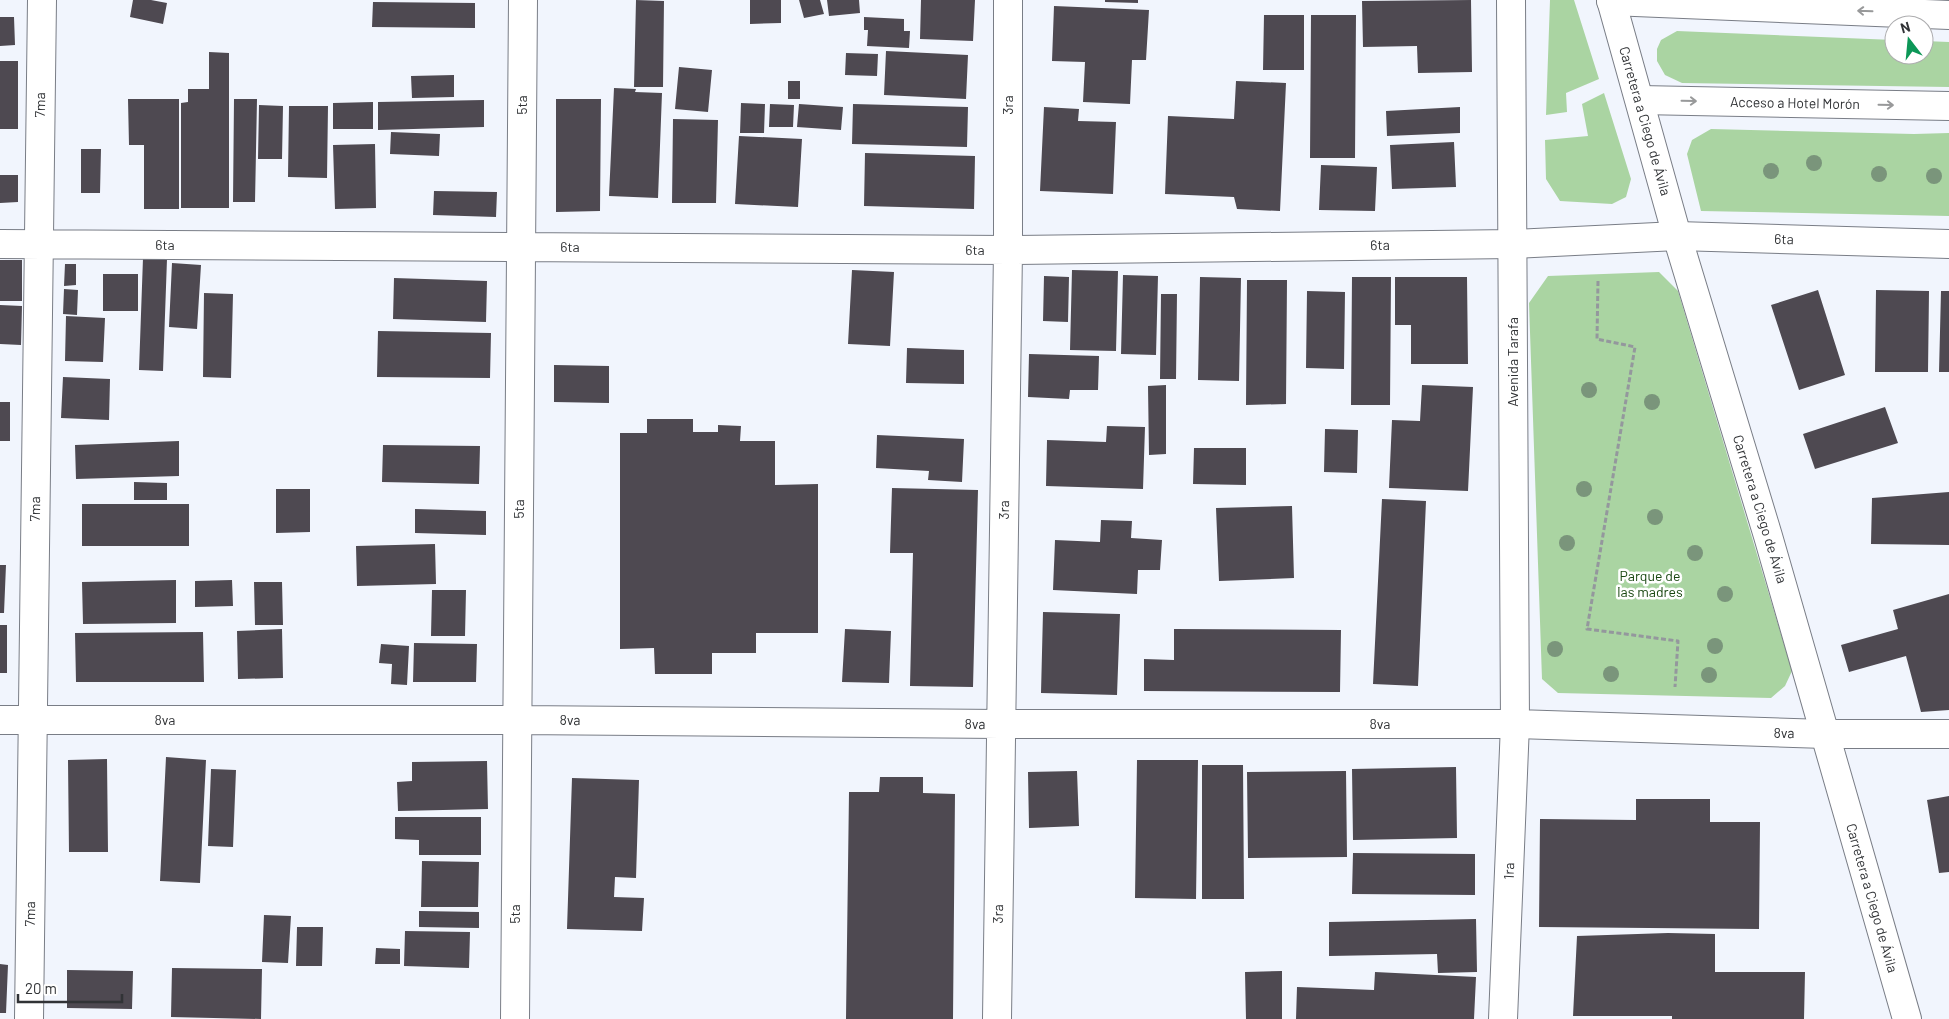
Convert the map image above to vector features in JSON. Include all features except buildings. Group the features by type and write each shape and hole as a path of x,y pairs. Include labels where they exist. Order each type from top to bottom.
{"street":[{"name":"7ma","path":"29,1019 42,0"},
{"name":"5ta","path":"514,1019 523,0"},
{"name":"3ra","path":"997,1019 1008,250 1008,0"},
{"name":"Avenida Tarafa","path":"1511,0 1515,724"},
{"path":"1611,0 1949,14"},
{"name":"Carretera a Ciego de Ávila","path":"1611,0 1677,236 1765,527 1907,1019"},
{"name":"Acceso a Hotel Morón","path":"1640,100 1949,106"},
{"name":"6ta","path":"0,244 1008,250 1513,244 1677,236 1949,244"},
{"name":"8va","path":"0,720 1515,724 1825,734 1949,734"},
{"name":"1ra","path":"1503,1019 1515,724"}],"path":[{"path":"1598,281 1597,339 1636,347 1587,629 1678,641 1675,687"}],"green space":[{"path":"1550,0 1574,0 1599,79 1566,93 1567,112 1546,115"},
{"path":"1677,31 1884,40 1884,65 1934,65 1934,41 1949,42 1949,87 1682,83 1665,75 1657,61 1657,49 1661,40"},
{"path":"1604,93 1631,179 1626,197 1612,204 1560,201 1546,179 1545,140 1588,136 1582,104"},
{"path":"1711,129 1914,134 1949,133 1949,216 1701,211 1687,154 1692,140"},
{"name":"Parque de las madres","path":"1659,272 1678,291 1792,671 1785,686 1771,698 1558,693 1542,679 1529,303 1548,276"}]}
